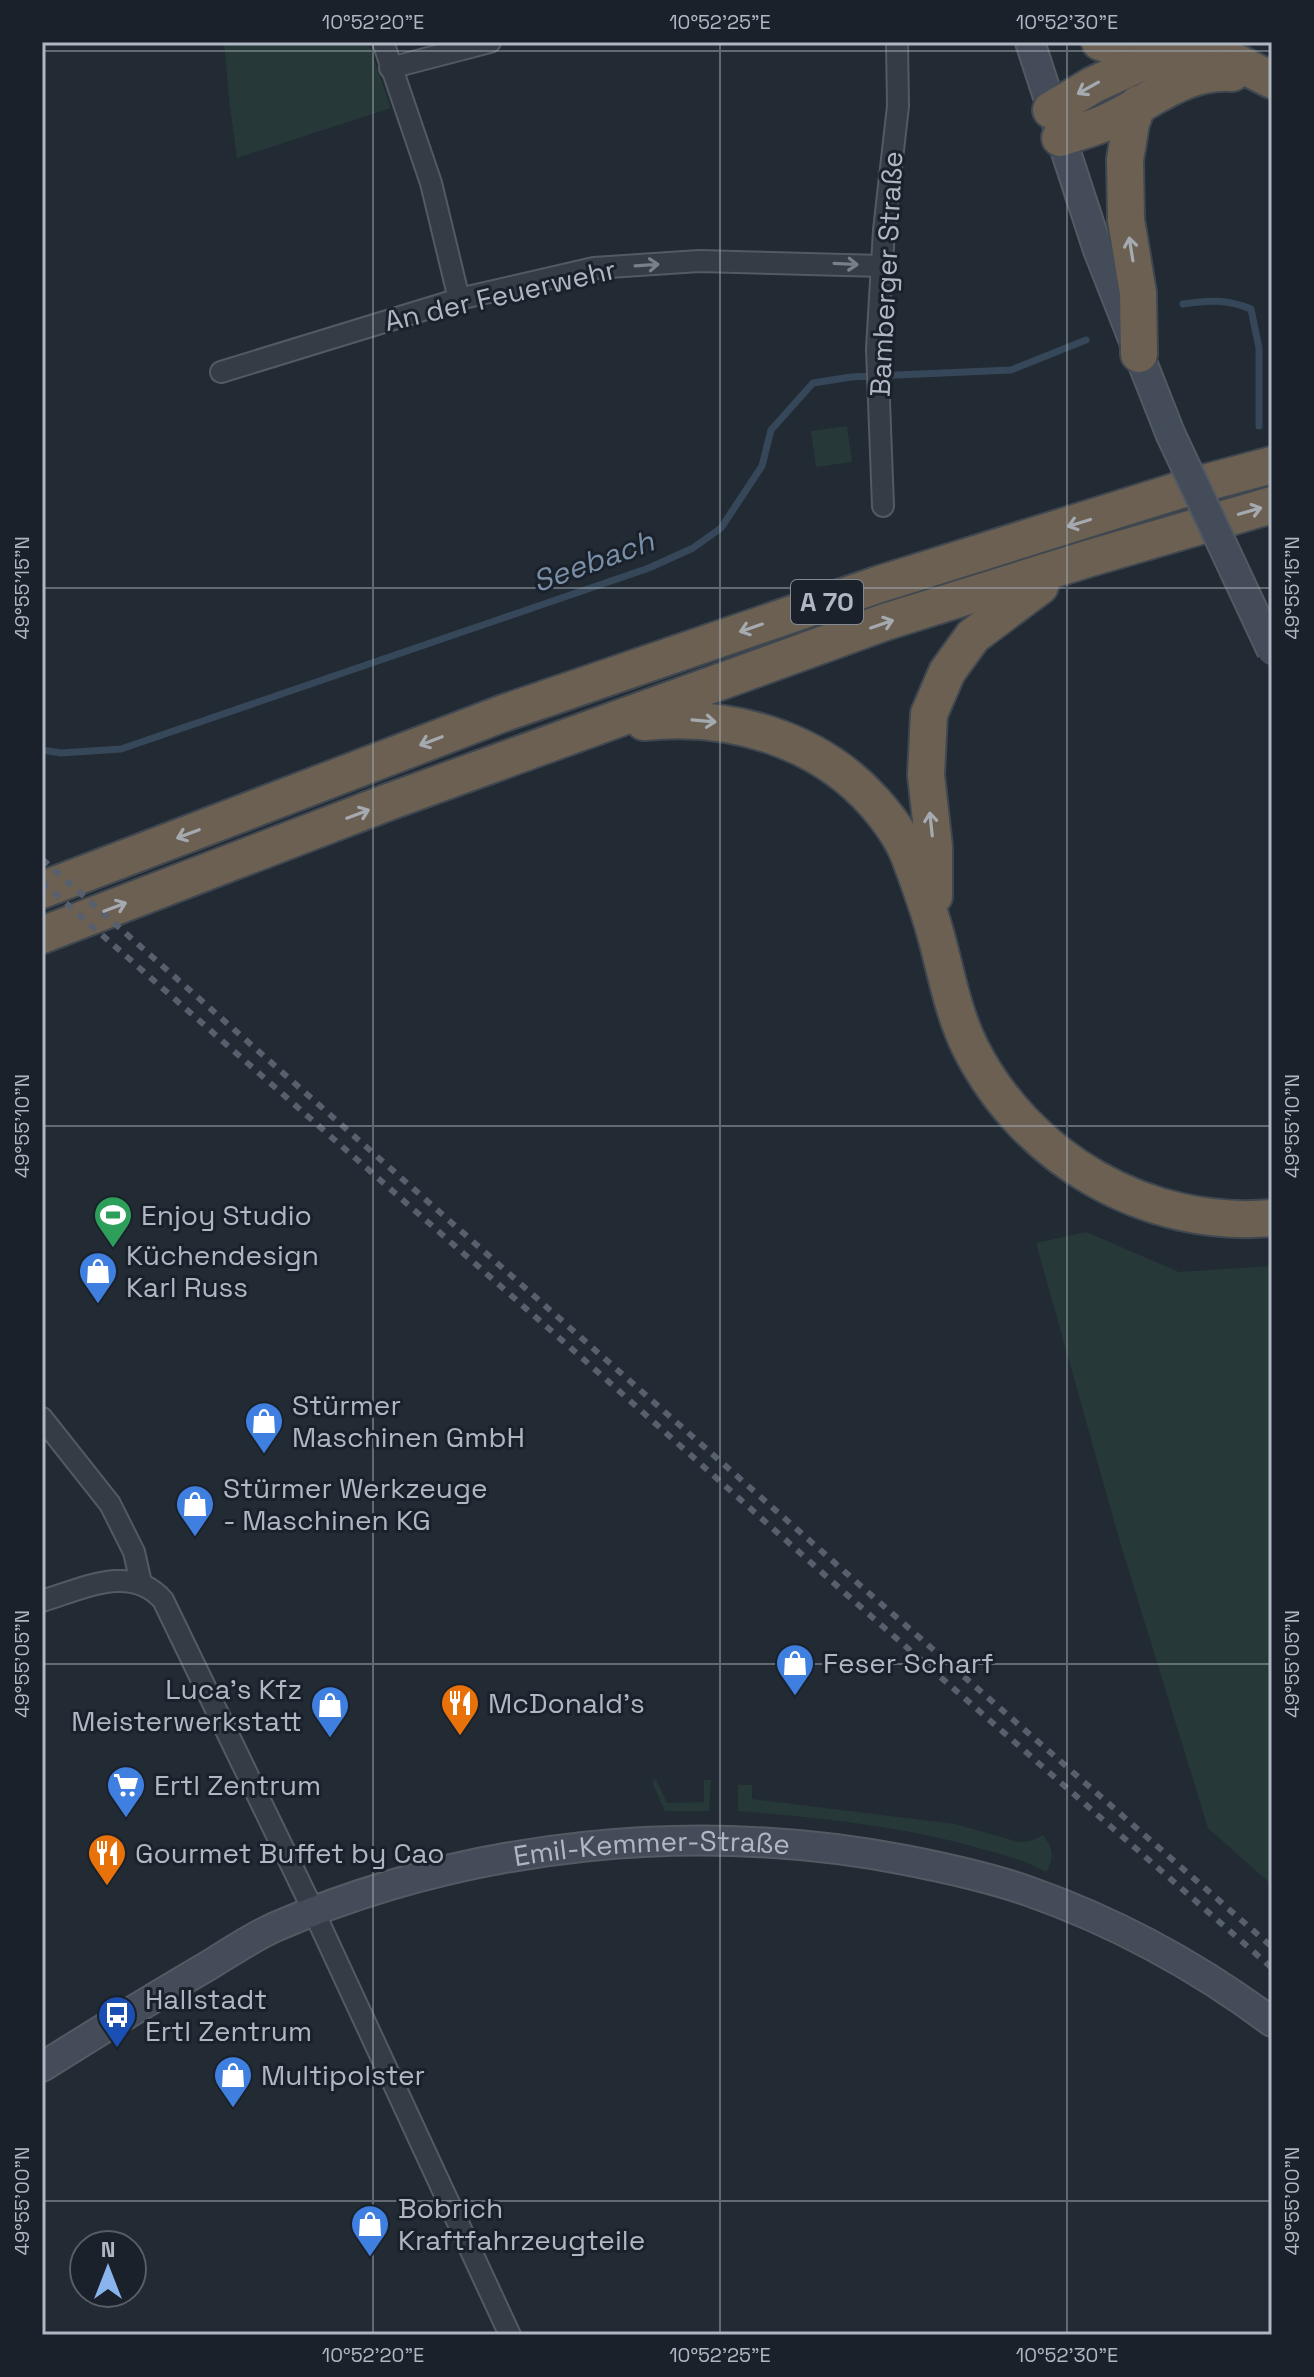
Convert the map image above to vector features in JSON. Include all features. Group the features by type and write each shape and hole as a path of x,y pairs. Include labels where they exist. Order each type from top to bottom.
{"highway":[{"path":"1100,42 1158,55 1216,56 1269,79"},
{"path":"1055,124 1105,79 1158,55"},
{"path":"1055,124 1108,122 1173,85 1199,74 1229,72 1269,79"},
{"path":"1138,104 1131,123 1125,160 1126,220 1138,293 1139,354"},
{"path":"1193,486 1272,446"},
{"name":"A 70","path":"42,890 504,713 880,584 1193,486 1272,465"},
{"name":"A 70","path":"42,935 391,801 885,622 1272,505"},
{"path":"935,930 934,847 926,775 929,714 947,672 973,636 1029,592 1087,559"},
{"path":"599,727 665,720 739,725 782,739 829,761 858,784 892,824 909,855 935,930 952,1002 970,1046 987,1077 1035,1137 1112,1188 1152,1205 1201,1216 1251,1220 1272,1218"}],"street":[{"path":"383,42 431,183 459,299"},
{"path":"390,68 490,42"},
{"name":"Bamberger Straße","path":"883,506 876,386 882,266 898,106 897,42"},
{"path":"1030,42 1098,250 1170,433 1272,651"},
{"name":"An der Feuerwehr","path":"221,372 459,299 594,268 699,261 882,266"},
{"path":"42,1418 110,1504 134,1552 141,1583"},
{"path":"42,1601 124,1579 141,1583 154,1590 163,1600 314,1912 510,2335"},
{"name":"Emil-Kemmer-Straße","path":"42,2067 259,1936 352,1897 431,1874 549,1851 682,1840 817,1846 989,1879 1056,1901 1153,1945 1221,1984 1272,2022"}],"shaded area":[{"path":"224,42 368,42 391,108 237,158"},
{"path":"847,426 852,462 816,467 811,431"},
{"path":"1086,1232 1179,1272 1272,1266 1272,1885 1208,1828 1120,1542 1036,1243"},
{"path":"656,1779 667,1803 704,1802 704,1780 711,1780 709,1811 665,1811 652,1782"},
{"path":"738,1785 752,1785 752,1799 955,1824 1019,1842 1043,1835 1052,1858 1046,1872 1007,1856 922,1834 830,1820 738,1811"}],"waterway":[{"name":"Seebach","path":"1183,304 1217,301 1251,309 1259,348 1259,426"},
{"name":"Seebach","path":"42,750 61,753 121,749 649,568 693,548 721,528 762,466 771,430 813,383 851,377 1011,370 1086,340"}],"railway":[{"path":"42,859 1272,1947"},
{"path":"42,882 1272,1968"}],"place":[{"name":"Enjoy Studio","path":"113,1249"},
{"name":"Küchendesign Karl Russ","path":"98,1305"},
{"name":"Stürmer Maschinen GmbH","path":"264,1455"},
{"name":"Stürmer Werkzeuge - Maschinen KG","path":"195,1538"},
{"name":"Feser Scharf","path":"795,1697"},
{"name":"McDonald's","path":"460,1737"},
{"name":"Luca's Kfz Meisterwerkstatt","path":"330,1739"},
{"name":"Ertl Zentrum","path":"126,1819"},
{"name":"Gourmet Buffet by Cao","path":"107,1887"},
{"name":"Hallstadt Ertl Zentrum","path":"117,2049"},
{"name":"Multipolster","path":"233,2109"},
{"name":"Bobrich Kraftfahrzeugteile","path":"370,2258"}]}
